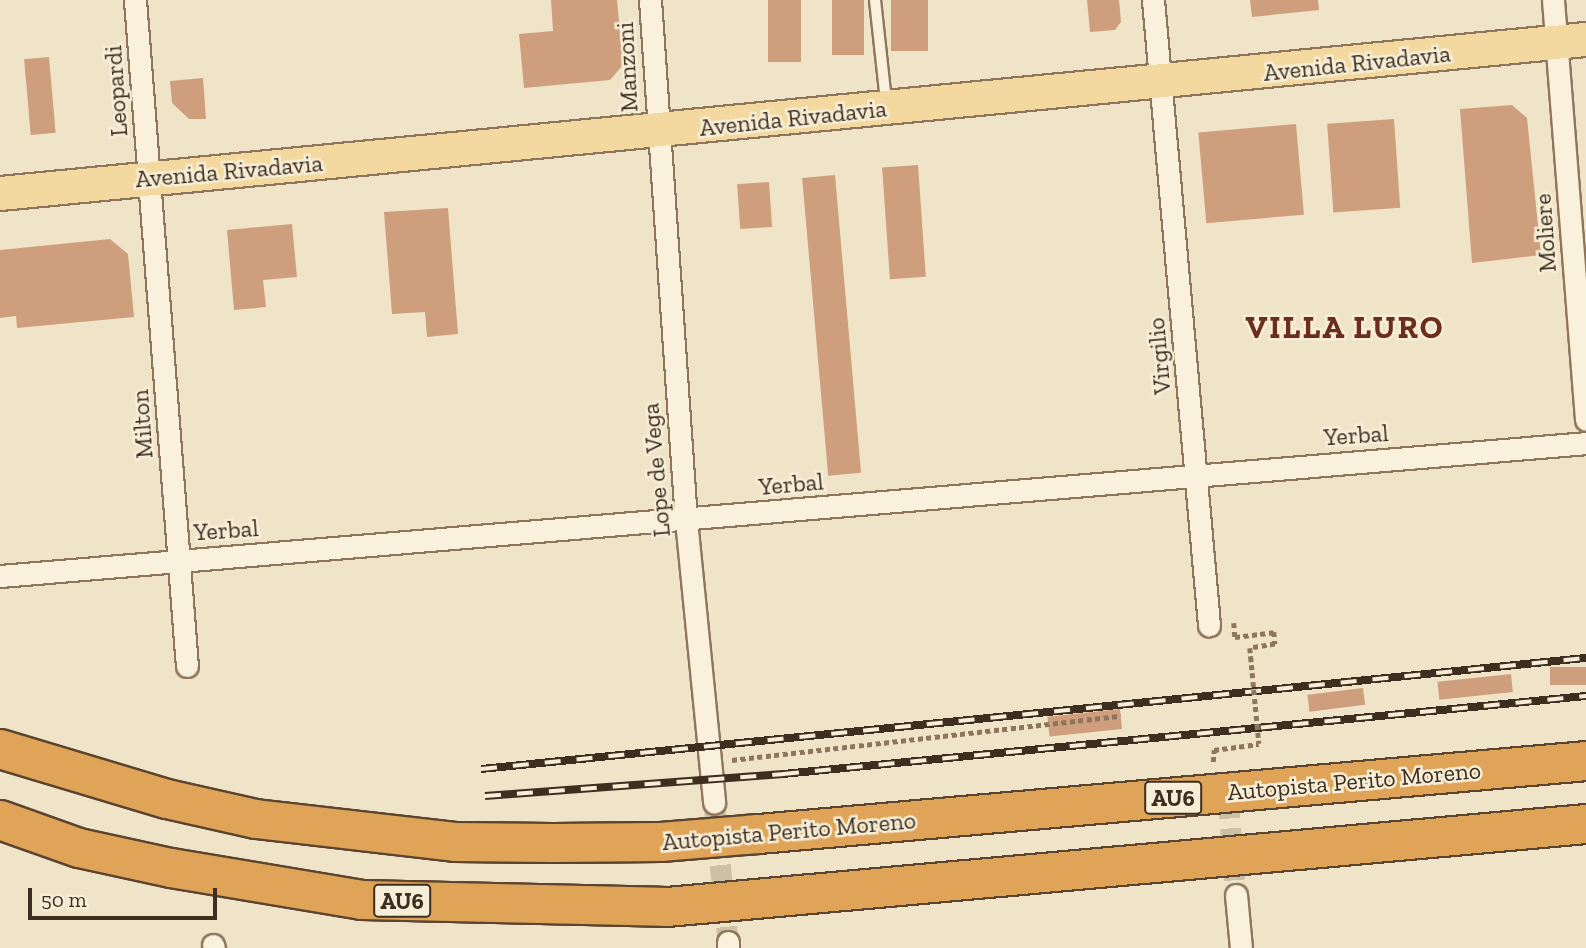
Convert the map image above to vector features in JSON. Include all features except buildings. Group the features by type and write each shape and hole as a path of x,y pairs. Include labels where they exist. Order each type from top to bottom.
{"highway":[{"name":"Autopista Perito Moreno","path":"0,749 167,799 256,819 455,842 553,843 747,835 1586,761"},
{"name":"AU6","path":"0,820 79,848 265,887 348,898 653,907 1586,824"}],"main road":[{"name":"Avenida Rivadavia","path":"0,193 657,132 1571,41"}],"street":[{"name":"Leopardi","path":"135,0 149,178"},
{"name":"Manzoni","path":"650,0 657,132"},
{"name":"Virgilio","path":"1153,0 1209,625"},
{"name":"Moliere","path":"1553,0 1571,41 1586,420"},
{"name":"Lope de Vega","path":"657,132 686,520 714,803"},
{"name":"Milton","path":"149,178 187,666"},
{"name":"Yerbal","path":"0,576 686,520 1195,473 1586,443"},
{"path":"1236,895 1241,948"}],"lane":[{"path":"875,0 887,109"}],"path":[{"path":"1214,750 1259,744 1250,648 1275,645 1274,632 1235,637"},
{"path":"710,762 1121,716"}],"tunnel":[{"path":"1228,797 1236,895"},
{"path":"714,803 728,942"}],"railway":[{"path":"481,769 1586,658"},
{"path":"485,796 783,774 1586,696"}],"district":[{"name":"VILLA LURO","path":"1345,327"}]}
